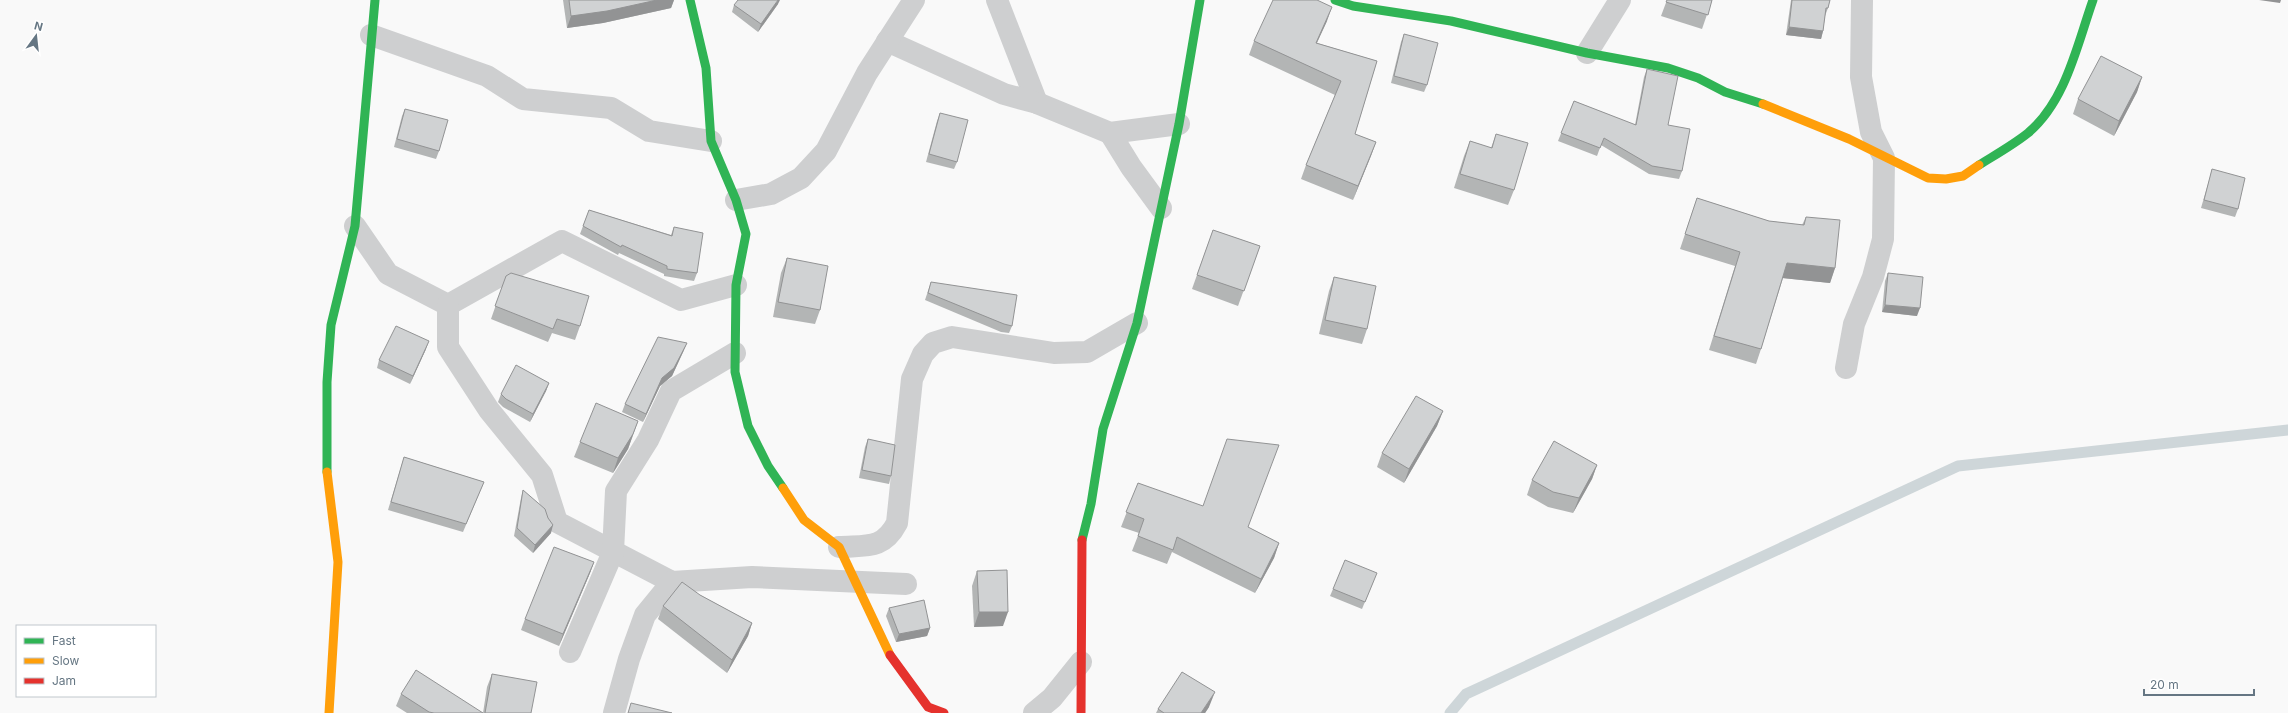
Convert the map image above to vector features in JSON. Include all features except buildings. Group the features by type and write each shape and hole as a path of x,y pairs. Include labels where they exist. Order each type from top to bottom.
{"street":[{"path":"329,713 338,562 327,473 327,382 331,325 355,226 370,35 375,0"},
{"path":"690,0 706,68 712,141 736,200 746,234 736,286 735,372 748,426 768,466 804,520 839,547 873,616 886,650 932,711"},
{"path":"736,200 771,194 801,178 826,151 867,73 914,0"},
{"path":"997,0 1037,103"},
{"path":"1081,713 1081,546 1091,504 1103,429 1137,323 1179,124 1200,0"},
{"path":"1335,0 1353,6 1451,21 1587,53 1668,68 1698,78 1725,92 1755,102 1849,139 1884,158 1928,178 1946,179 1963,176 2028,133 2046,115 2060,92 2093,0"},
{"path":"1587,53 1620,0"},
{"path":"1846,368 1854,324 1873,277 1883,239 1884,158 1871,132 1861,77 1862,0"},
{"path":"370,35 487,76 523,99 611,108 649,131 712,141"},
{"path":"887,41 1004,94 1037,103 1110,133 1179,124"},
{"path":"1110,133 1131,167 1161,208"},
{"path":"355,226 388,274 448,306"},
{"path":"448,306 562,241 681,300 736,286"},
{"path":"448,306 448,347 489,410 542,475 557,522 672,582 752,577 906,584"},
{"path":"839,547 879,544 890,536 897,523 912,379 923,354 933,343 952,337 1054,353 1087,352 1137,323"},
{"path":"570,652 613,552 616,491 648,440 671,391 735,353"},
{"path":"614,713 629,659 646,615 672,582"},
{"path":"1034,713 1052,698 1081,662"}],"waterway":[{"path":"1450,713 1466,694 1958,466 2288,430"}],"traffic: fast":[{"path":"327,472 327,382 331,325 355,226 375,0"},
{"path":"690,0 706,68 711,141 736,200 746,234 736,285 735,372 748,426 768,466 783,488"},
{"path":"1082,540 1091,504 1103,429 1137,323 1179,124 1200,0"},
{"path":"1335,0 1353,6 1451,21 1587,53 1668,68 1698,78 1725,92 1763,104"},
{"path":"1979,165 2028,133 2041,120 2052,105 2069,71 2093,0"}],"traffic: slow":[{"path":"1763,104 1849,139 1928,178 1946,179 1963,176 1979,165"},
{"path":"327,472 338,562 329,713"},
{"path":"783,488 804,520 839,547 890,655"}],"traffic: jam":[{"path":"1081,713 1082,540"},
{"path":"890,655 928,707 944,713"}]}
